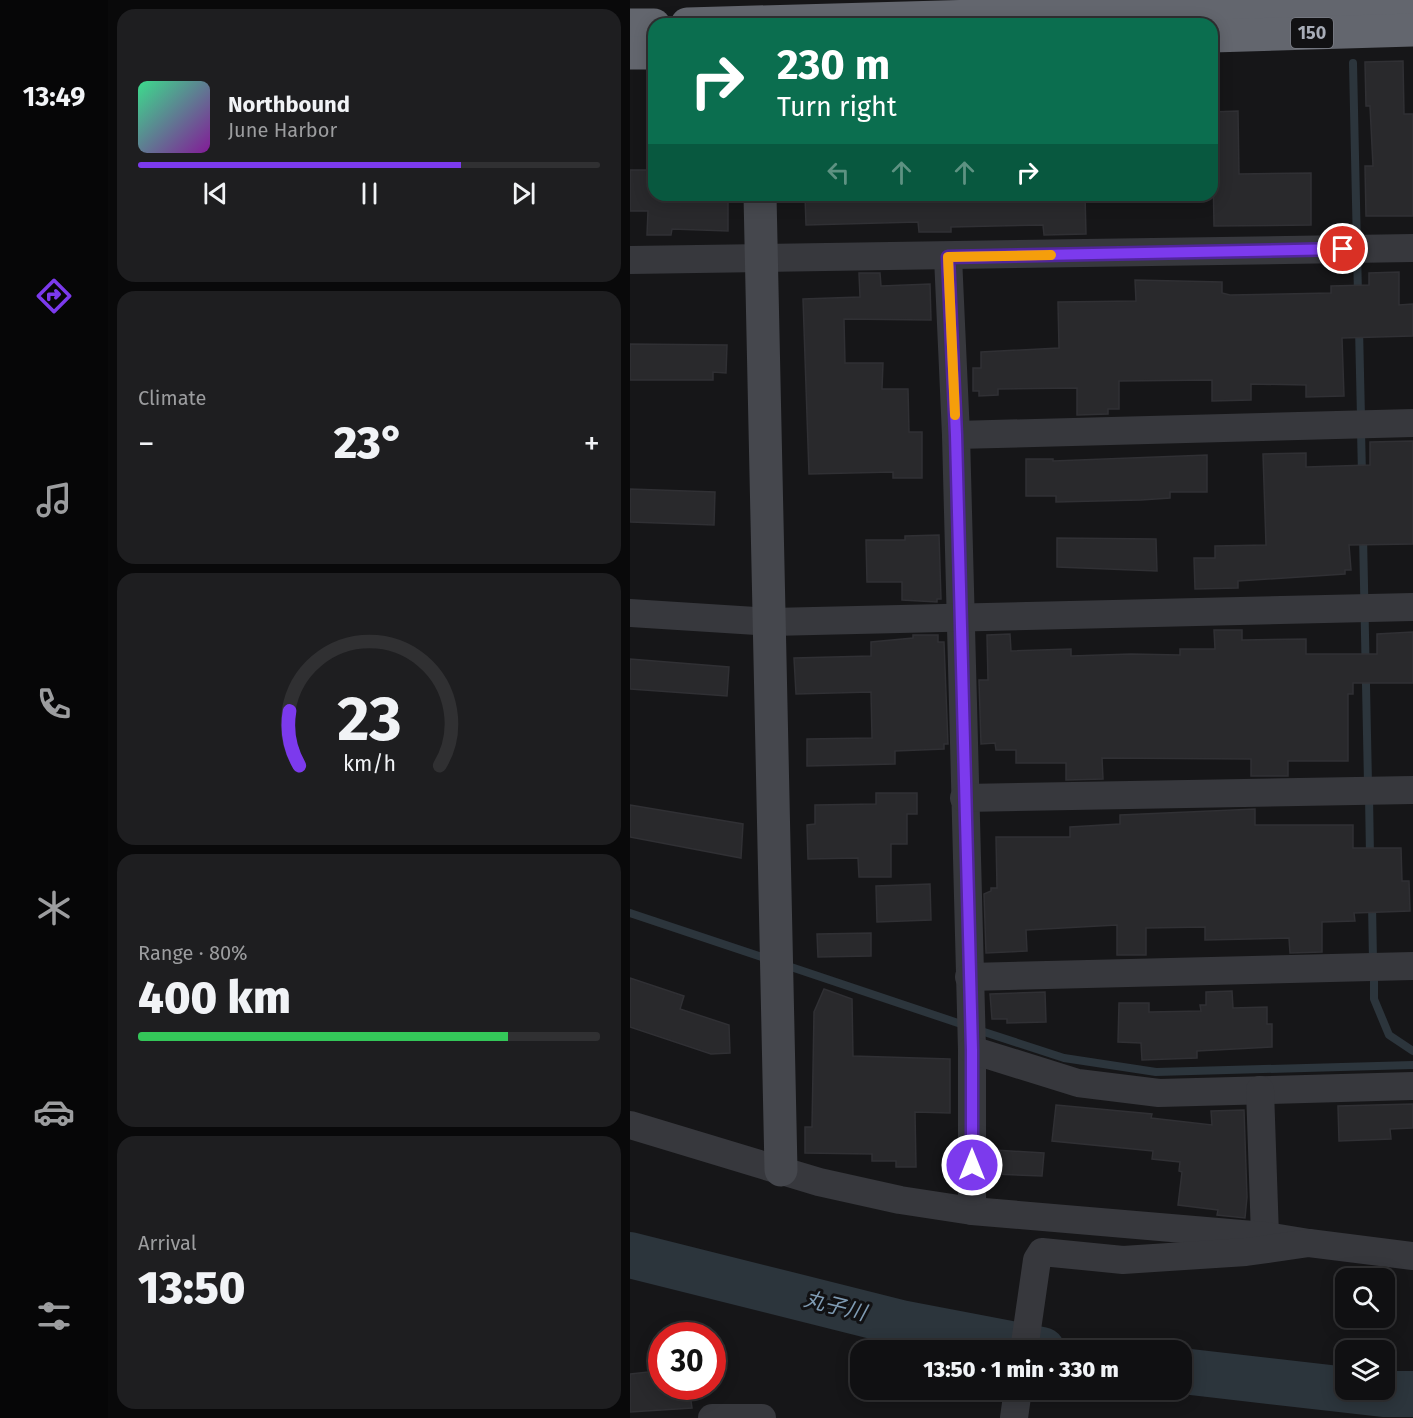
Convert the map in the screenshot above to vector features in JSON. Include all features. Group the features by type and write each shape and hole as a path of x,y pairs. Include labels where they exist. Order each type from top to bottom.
{"highway":[{"name":"150","path":"733,18 756,15 1413,4"},
{"path":"630,25 648,25"},
{"name":"150","path":"1218,36 1413,30"},
{"path":"630,53 648,53"}],"street":[{"path":"760,201 782,1170"},
{"path":"630,260 762,260 1413,248"},
{"path":"948,257 956,435 972,1050 972,1211"},
{"path":"956,435 1413,423"},
{"path":"630,613 771,622 1413,607"},
{"path":"964,798 1413,790"},
{"path":"969,977 1413,966"},
{"path":"972,1050 1078,1083 1160,1093 1413,1086"},
{"path":"1260,1090 1265,1236"},
{"path":"630,1125 819,1182 888,1197 972,1211 1265,1236 1413,1256"},
{"path":"1025,1340 1035,1269 1042,1252 1123,1260 1246,1252 1309,1243"},
{"path":"1014,1418 1016,1400"},
{"path":"712,1418 762,1418"}],"building":[{"path":"1403,61 1404,114 1413,114 1413,216 1366,216 1365,166 1373,166 1370,106 1366,106 1365,62"},
{"path":"1238,111 1239,174 1311,173 1311,225 1214,226 1214,201 1218,201 1218,112"},
{"path":"630,170 648,170 648,201 728,202 728,231 672,229 671,235 647,235 648,211 630,211"},
{"path":"805,201 1085,201 1086,234 1044,235 1043,225 951,227 951,232 919,232 918,222 806,225"},
{"path":"1399,272 1399,305 1413,304 1413,336 1342,338 1344,396 1306,397 1306,385 1251,384 1251,400 1212,401 1212,380 1119,381 1119,409 1108,409 1108,414 1077,415 1077,388 998,389 998,395 979,396 979,391 973,391 973,368 981,368 981,352 1059,348 1058,302 1136,301 1135,280 1222,282 1222,293 1230,295 1331,293 1331,286 1369,285 1369,273"},
{"path":"859,273 880,273 881,286 930,284 931,320 844,319 845,363 883,363 882,389 908,389 909,432 922,432 922,478 893,478 893,472 809,474 803,299 860,297"},
{"path":"630,344 727,345 726,373 713,372 713,380 630,380"},
{"path":"1413,441 1413,544 1349,545 1351,570 1345,570 1345,574 1238,581 1238,588 1195,589 1194,558 1215,558 1215,546 1266,545 1263,454 1306,453 1306,467 1370,465 1370,442"},
{"path":"1207,455 1207,492 1170,492 1170,498 1141,500 1056,502 1056,496 1026,496 1026,459 1053,459 1053,461"},
{"path":"630,489 715,492 714,525 630,522"},
{"path":"939,535 941,599 937,599 937,602 902,600 902,582 867,582 866,540 905,540 905,536"},
{"path":"1057,538 1156,539 1157,571 1057,567"},
{"path":"1214,630 1242,630 1242,640 1306,639 1306,654 1377,654 1377,634 1413,632 1413,683 1353,683 1353,694 1348,694 1348,761 1288,761 1288,776 1251,776 1251,759 1102,758 1103,779 1066,780 1066,763 1016,763 1016,750 996,750 995,743 981,744 979,680 988,680 987,635 1010,634 1011,651 1071,649 1071,656 1180,655 1180,649 1215,649"},
{"path":"913,635 938,635 938,642 944,642 948,744 944,744 944,749 895,751 895,764 807,766 807,739 872,738 871,692 796,694 794,658 871,656 871,642 913,638"},
{"path":"630,659 729,667 727,696 630,689"},
{"path":"876,793 917,793 917,814 907,814 907,844 891,844 891,877 859,877 858,858 808,859 807,825 815,824 815,805 876,804"},
{"path":"630,805 743,824 741,858 630,837"},
{"path":"1255,809 1255,825 1353,825 1353,848 1401,848 1402,881 1409,881 1410,911 1354,913 1355,921 1322,922 1322,952 1290,953 1289,938 1205,940 1205,927 1146,928 1146,955 1117,955 1117,925 1026,930 1027,951 986,953 984,894 991,891 991,888 997,888 996,837 1070,837 1070,827 1120,824 1120,815"},
{"path":"930,884 931,920 877,922 876,886"},
{"path":"871,933 871,956 818,957 817,934"},
{"path":"630,978 684,996 680,1009 729,1025 730,1053 711,1054 630,1027"},
{"path":"824,989 852,999 853,1056 950,1059 950,1113 915,1112 916,1167 896,1167 896,1161 872,1161 872,1154 805,1153 805,1127 812,1127 814,1012"},
{"path":"1232,991 1233,1008 1267,1007 1267,1024 1272,1024 1272,1047 1197,1051 1197,1058 1142,1060 1141,1043 1118,1042 1119,1003 1149,1003 1149,1012 1201,1011 1200,1005 1206,1005 1206,992"},
{"path":"1045,992 1046,1022 1007,1023 1007,1019 992,1019 990,994"},
{"path":"1413,1104 1413,1128 1390,1129 1391,1139 1339,1141 1338,1106"},
{"path":"1056,1105 1152,1114 1151,1118 1212,1125 1211,1111 1244,1110 1247,1197 1245,1218 1217,1215 1218,1210 1178,1205 1182,1172 1179,1171 1180,1162 1152,1159 1153,1151 1052,1141"},
{"path":"995,1150 1044,1153 1042,1176 994,1174"},
{"path":"648,1372 648,1400 691,1400 692,1408 630,1412 630,1374"}],"waterway":[{"path":"1353,63 1358,295"},
{"path":"1359,328 1361,418"},
{"path":"1361,430 1362,475"},
{"path":"1363,535 1368,784"},
{"path":"1369,796 1370,856"},
{"path":"1372,904 1373,961"},
{"path":"630,913 768,959"},
{"path":"785,965 967,1026"},
{"path":"1374,973 1374,999 1389,1035 1413,1051"},
{"path":"978,1030 1064,1058 1156,1072 1413,1065"},
{"name":"丸子川","path":"630,1255 901,1323 990,1340"},
{"name":"丸子川","path":"1192,1372 1383,1394 1413,1394"}],"slow traffic":[{"path":"955,415 948,257 1051,255"}],"route":[{"path":"972,1165 972,1050 956,435 948,257 1343,249"}]}
